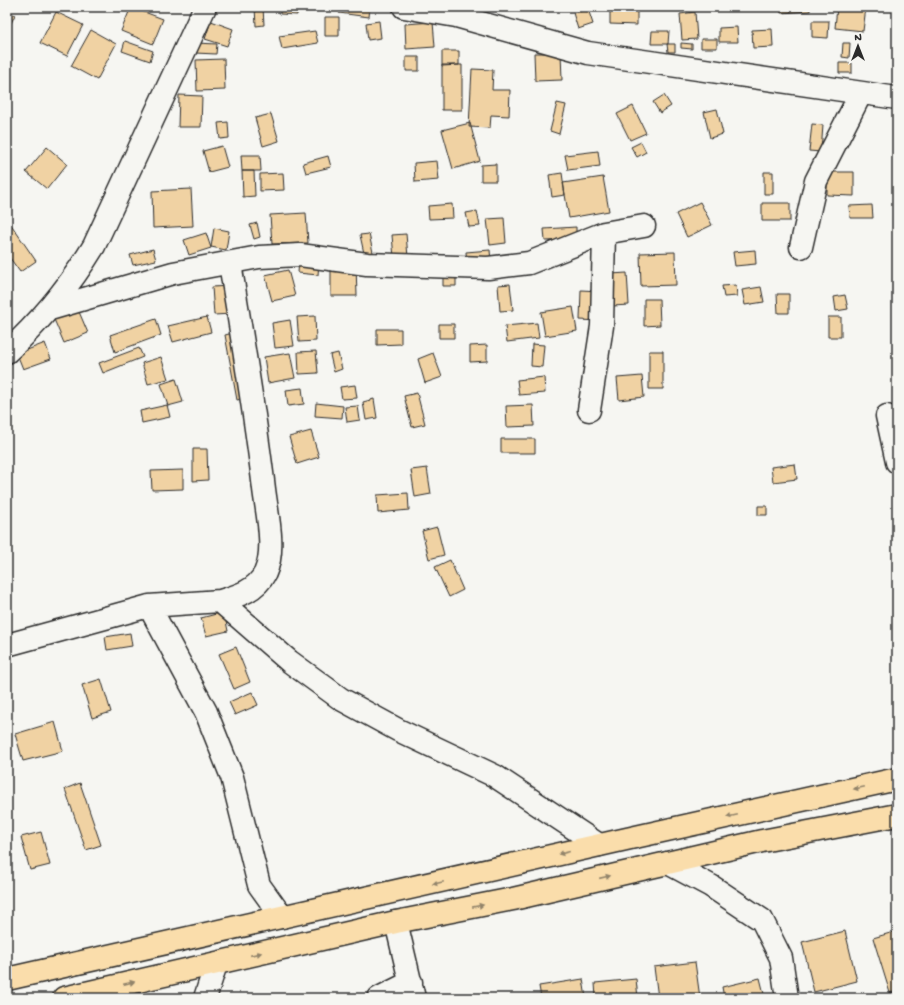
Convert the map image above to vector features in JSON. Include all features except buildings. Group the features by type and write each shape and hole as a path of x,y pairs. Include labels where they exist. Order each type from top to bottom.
{"main road":[{"path":"7,979 486,872 599,845 897,780"},
{"path":"64,998 396,922 513,899 762,841 897,815"}],"street":[{"path":"7,352 50,309 74,278 94,246 205,7"},
{"path":"404,7 456,11 588,53 897,98"},
{"path":"801,247 816,181 860,93"},
{"path":"50,309 173,273 259,258 300,255 367,264 488,268 529,262 604,233 644,226"},
{"path":"589,410 602,326 604,233"},
{"path":"7,645 149,606 220,601 244,594 257,585 265,573 269,556 269,532 258,436 230,263"},
{"path":"888,416 897,462"},
{"path":"220,601 289,661 341,699 398,730 495,776 599,845"},
{"path":"149,606 206,712 232,777 259,885 282,917"},
{"path":"668,863 711,886 762,920 781,958 787,998"},
{"path":"380,998 412,990 396,922"},
{"path":"204,998 216,964"}]}
